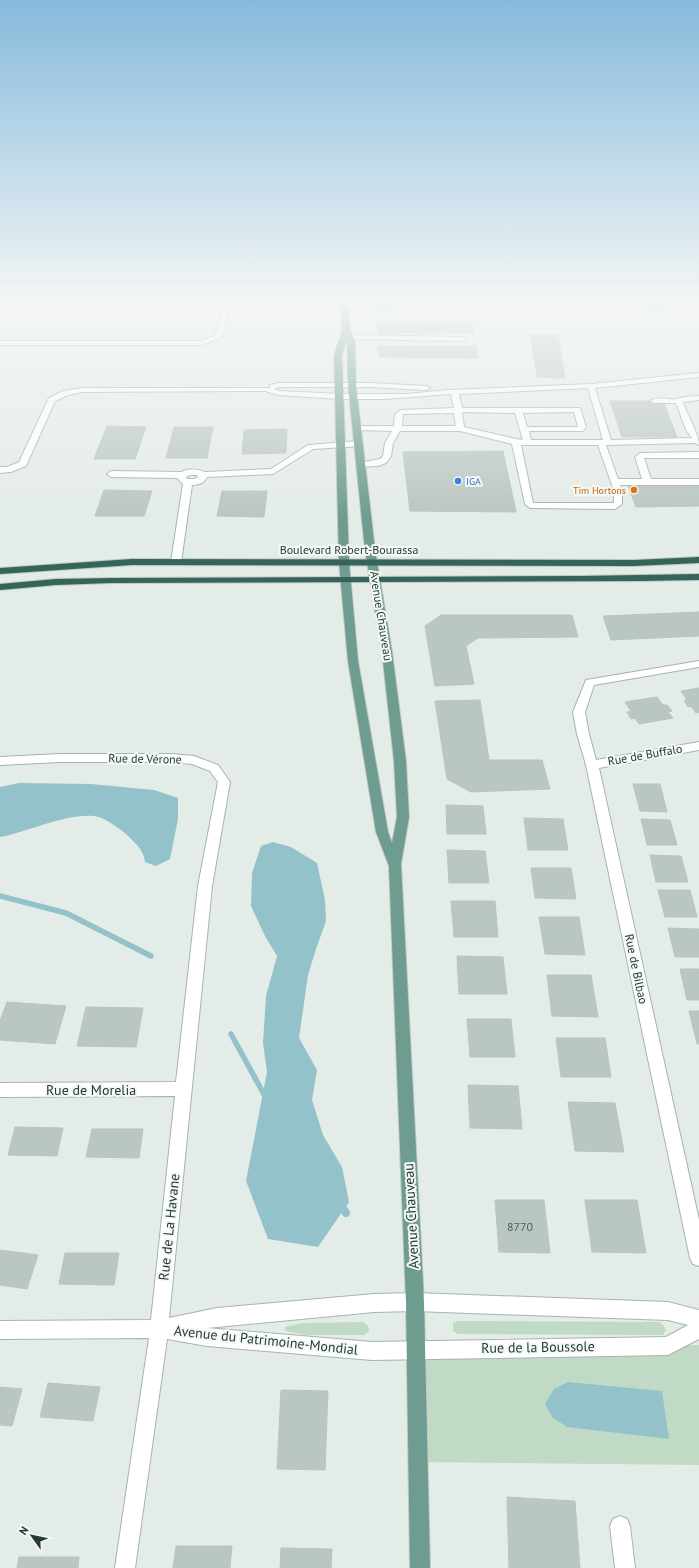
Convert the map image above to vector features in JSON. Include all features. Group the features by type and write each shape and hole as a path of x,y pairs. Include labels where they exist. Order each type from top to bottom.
{"highway":[{"name":"Boulevard Robert-Bourassa","path":"0,570 132,562 634,563 699,560"},
{"path":"0,587 95,581 346,579 603,580 699,577"}],"main road":[{"name":"Avenue Chauveau","path":"338,371 344,562 358,694 382,832 395,864"},
{"name":"Avenue Chauveau","path":"352,371 353,396 375,580 387,652 400,761 403,817 395,864 415,1302 420,1568"}],"street":[{"path":"266,389 278,393 339,396 426,395 452,392 590,386 698,375"},
{"path":"0,470 8,470 23,464 52,400 66,393 82,390 266,389 278,385 352,385 427,388 452,392"},
{"path":"516,442 529,504 532,506 615,506 618,504 618,491 614,482 590,386"},
{"path":"452,392 458,410 460,429"},
{"path":"654,401 679,401 682,399 699,398"},
{"path":"357,428 460,429 516,442 604,443 699,441 695,430 679,401"},
{"path":"361,465 378,464 387,456 389,443 398,428 399,414 401,412 574,409 577,410 582,427 580,429 524,429"},
{"path":"518,410 528,442"},
{"path":"112,474 199,481 203,478 203,474 273,472 311,447 359,444"},
{"path":"647,482 639,457 643,455 699,455"},
{"path":"176,562 185,479"},
{"path":"614,482 699,482"},
{"name":"Rue de Bilbao","path":"699,664 590,682 578,712 592,765 699,1258"},
{"name":"Rue de Buffalo","path":"592,765 699,746"},
{"name":"Rue de Vérone","path":"0,761 60,758 171,758 194,760 214,768 224,782 205,886"},
{"name":"Rue de La Havane","path":"126,1568 159,1329 205,886"},
{"name":"Rue de Morelia","path":"0,1090 183,1089"},
{"name":"Avenue du Patrimoine-Mondial","path":"159,1329 217,1317 374,1302 415,1302"},
{"path":"415,1302 668,1311 699,1319"},
{"name":"Rue de la Boussole","path":"372,1351 668,1346 699,1328"},
{"name":"Avenue du Patrimoine-Mondial","path":"0,1330 159,1329 207,1337 372,1351"},
{"path":"620,1526 625,1568"}],"green space":[{"path":"457,1321 659,1322 666,1330 663,1335 458,1334 453,1331 453,1323"},
{"path":"363,1322 368,1326 369,1331 364,1335 306,1335 285,1331 285,1327 302,1323"},
{"path":"699,1345 699,1465 417,1462 416,1350"}],"water":[{"path":"19,783 91,784 154,790 178,798 178,819 170,859 156,866 145,862 139,847 125,833 99,817 77,816 50,822 0,837 0,787"},
{"path":"273,842 291,847 317,863 325,900 326,921 308,975 299,1038 317,1070 312,1100 323,1135 342,1167 349,1202 318,1247 268,1239 246,1181 267,1072 263,1043 266,996 277,956 265,936 251,906 252,873 261,846"},
{"path":"568,1382 662,1391 669,1439 567,1427 552,1417 545,1404 554,1389"}],"building":[{"path":"536,371 564,371 565,378 537,377"},
{"path":"610,401 663,401 677,437 622,437"},
{"path":"107,426 146,427 135,459 94,459"},
{"path":"174,427 213,427 207,458 166,458"},
{"path":"287,429 286,453 242,454 244,430"},
{"name":"IGA","path":"503,451 516,512 410,511 403,452"},
{"path":"699,485 699,506 636,507 628,486"},
{"path":"104,490 152,491 144,516 95,516"},
{"path":"222,491 267,491 264,517 217,516"},
{"path":"699,612 699,636 611,640 603,616"},
{"path":"441,615 572,615 578,637 478,638 466,646 474,684 435,686 425,626"},
{"path":"699,688 699,712 696,713 691,706 688,707 684,700 687,700 681,691"},
{"path":"657,697 663,705 667,705 672,711 668,712 673,718 639,724 635,718 631,719 627,712 631,711 625,702"},
{"path":"480,700 489,760 542,760 550,789 471,792 447,779 435,701"},
{"path":"633,784 660,784 667,812 640,811"},
{"path":"446,805 483,806 486,834 447,834"},
{"path":"524,818 563,819 568,850 528,850"},
{"path":"641,819 670,820 677,845 647,845"},
{"path":"447,850 485,851 489,883 449,883"},
{"path":"650,855 681,856 688,882 656,882"},
{"path":"531,868 571,868 576,899 535,898"},
{"path":"658,890 690,890 697,917 665,917"},
{"path":"451,901 495,901 498,937 454,937"},
{"path":"539,917 579,917 585,955 545,954"},
{"path":"668,928 699,929 699,957 675,957"},
{"path":"457,956 503,957 507,994 459,994"},
{"path":"680,969 699,969 699,1000 687,1000"},
{"path":"547,975 591,975 598,1017 552,1016"},
{"path":"7,1002 66,1006 55,1044 0,1040 0,1021"},
{"path":"86,1007 143,1008 136,1047 77,1046"},
{"path":"689,1011 699,1011 699,1044 697,1044"},
{"path":"467,1019 511,1019 515,1057 470,1057"},
{"path":"556,1038 605,1038 611,1077 561,1077"},
{"path":"468,1085 518,1086 522,1129 470,1128"},
{"path":"568,1102 615,1103 624,1152 575,1151"},
{"path":"15,1127 63,1128 57,1156 8,1155"},
{"path":"92,1129 143,1129 139,1158 86,1157"},
{"path":"495,1200 544,1200 550,1253 499,1252"},
{"path":"585,1200 637,1200 646,1253 592,1252"},
{"path":"0,1250 38,1255 27,1289 0,1285"},
{"path":"65,1253 119,1253 114,1285 59,1284"},
{"path":"48,1383 100,1387 93,1421 40,1417"},
{"path":"0,1387 22,1389 12,1426 0,1425"},
{"path":"281,1390 328,1391 325,1470 277,1469"},
{"path":"507,1497 575,1501 580,1568 509,1568"},
{"path":"176,1546 232,1546 230,1568 173,1568"},
{"path":"281,1548 332,1549 331,1568 280,1568"},
{"path":"19,1557 79,1557 78,1568 17,1568"}],"waterway":[{"path":"0,896 66,913 151,956"},
{"path":"231,1034 266,1098"},
{"path":"340,1204 346,1213"}],"place":[{"name":"IGA","path":"458,481"},
{"name":"Tim Hortons","path":"634,490"}]}
